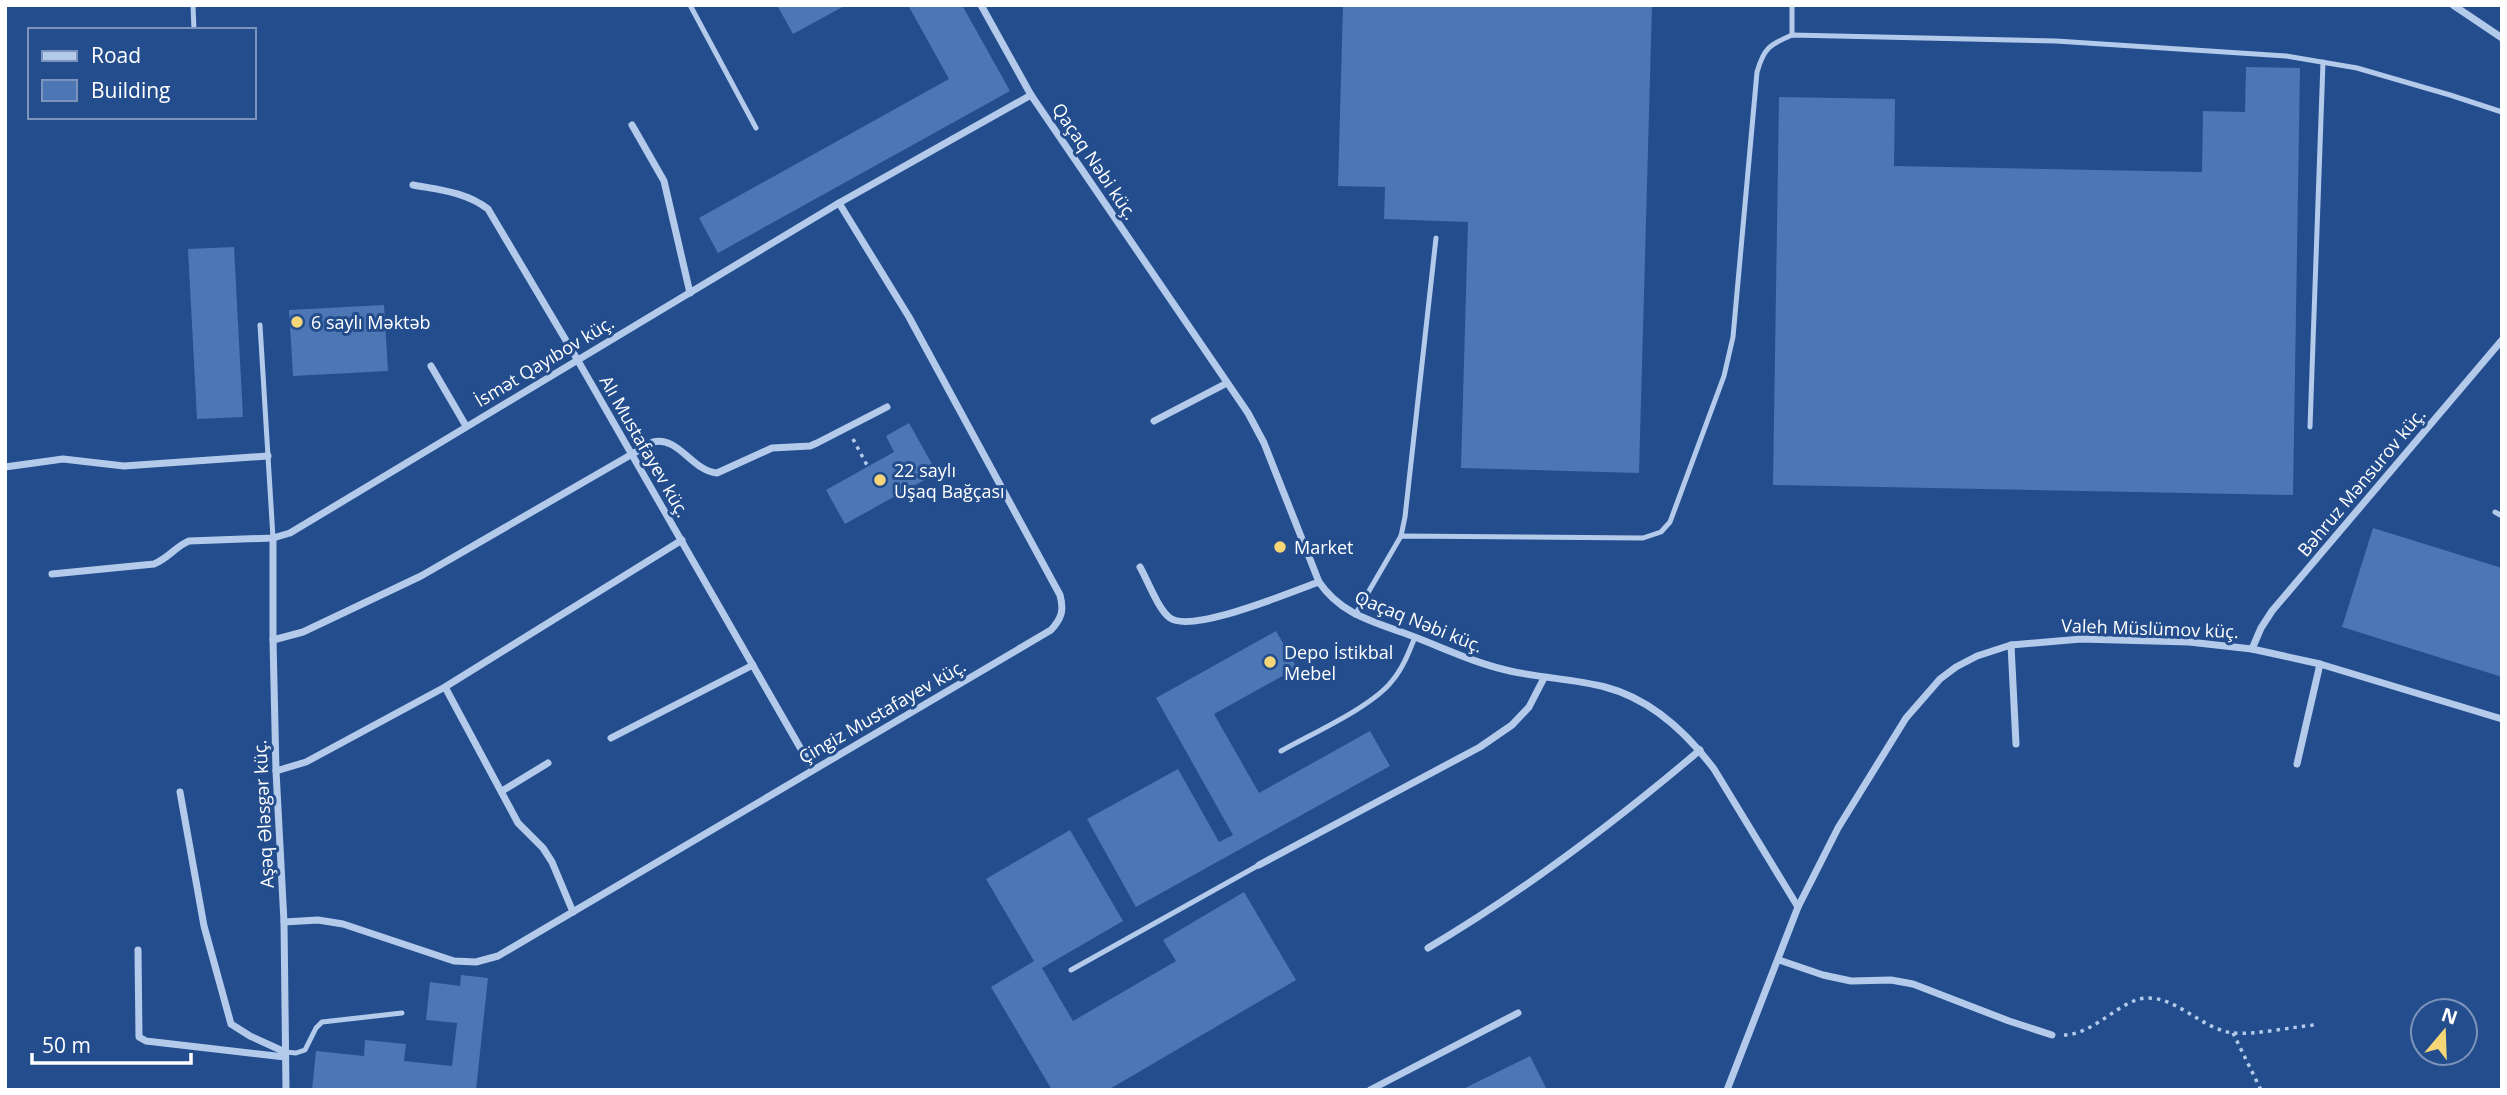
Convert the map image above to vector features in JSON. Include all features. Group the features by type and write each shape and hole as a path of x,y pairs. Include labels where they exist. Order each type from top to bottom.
{"street":[{"name":"Qaçaq Nəbi küç.","path":"981,5 1031,95 1227,383 1264,443 1320,582 1329,596 1355,615 1477,663 1545,678 1606,687 1655,710 1700,750 1731,794 1798,907"},
{"path":"2453,5 2502,38"},
{"name":"İsmət Qayıbov küç.","path":"52,574 154,564 167,559 181,544 190,541 273,538 290,533 839,203 1031,95"},
{"path":"632,125 664,181 690,293"},
{"name":"Alı Mustafayev küç.","path":"413,185 463,195 475,199 488,209 813,770"},
{"name":"Çingiz Mustafayev küç.","path":"284,922 318,920 343,925 454,961 476,962 498,956 1051,630 1060,621 1063,607 1060,594 909,317 839,203"},
{"name":"Bəhruz Mənsurov küç.","path":"2252,649 2272,611 2502,340"},
{"path":"431,366 466,426"},
{"path":"1154,421 1227,383"},
{"path":"273,640 303,632 421,576 630,454 661,440 671,443 707,472 716,473 772,448 810,446 887,407"},
{"path":"5,467 63,459 124,466 268,456"},
{"name":"Aşəq Ələsgər küç.","path":"273,538 276,771 284,922 286,1090"},
{"path":"276,771 306,762 445,687 682,540"},
{"path":"1140,567 1164,612 1181,622 1212,620 1320,582"},
{"name":"Valeh Müslümov küç.","path":"1798,907 1839,828 1906,718 1940,679 1956,667 2011,645 2081,639 2189,642 2252,649 2319,664 2502,719"},
{"path":"2011,645 2016,744"},
{"path":"2297,764 2319,664"},
{"path":"611,738 753,665"},
{"path":"1259,865 1480,747 1512,725 1529,707 1545,678"},
{"path":"445,687 518,822 543,848 552,862 573,912"},
{"path":"1428,948 1485,915 1542,876 1623,815 1700,750"},
{"path":"502,791 548,763"},
{"path":"180,792 204,926 231,1024 285,1055"},
{"path":"1727,1090 1798,907"},
{"path":"138,950 139,1037 146,1041 285,1055"},
{"path":"1779,960 1851,981 1891,980 1913,984 2052,1035"},
{"path":"1370,1090 1518,1013"}],"lane":[{"path":"193,5 194,28"},
{"path":"690,5 756,128"},
{"path":"1792,5 1792,35"},
{"path":"1401,536 1643,538 1661,533 1670,522 1724,376 1733,337 1757,72 1762,54 1772,44 1792,35 2056,41 2286,56 2357,68 2502,112"},
{"path":"2311,427 2323,62"},
{"path":"1355,615 1401,536 1436,238"},
{"path":"260,325 273,538"},
{"path":"2495,512 2502,516"},
{"path":"1281,751 1376,698 1397,673 1415,637"},
{"path":"1071,970 1259,865"},
{"path":"285,1055 305,1050 316,1027 322,1022 402,1013"}],"path":[{"path":"847,428 868,467"},
{"path":"2052,1035 2071,1035 2090,1028 2135,1001 2146,998 2163,1000 2206,1024 2233,1033 2314,1025"},
{"path":"2233,1033 2261,1090"}],"building":[{"path":"777,5 846,5 793,34"},
{"path":"908,5 962,5 1010,91 718,253 699,218 949,79"},
{"path":"1343,5 1652,5 1639,473 1461,468 1468,222 1384,219 1385,187 1338,186"},
{"path":"2246,67 2300,68 2293,495 1773,485 1779,97 1895,99 1894,166 2202,172 2203,111 2245,112"},
{"path":"234,247 243,417 197,419 188,249"},
{"path":"384,305 388,371 293,376 289,310"},
{"path":"909,423 937,473 845,524 826,490 894,452 886,436"},
{"path":"2373,528 2502,568 2502,677 2342,627"},
{"path":"1276,631 1297,668 1214,714 1259,793 1370,731 1390,766 1136,907 1087,819 1178,769 1219,842 1233,835 1156,698"},
{"path":"1070,830 1123,921 1042,968 1073,1021 1176,961 1163,940 1244,892 1296,980 1108,1090 1052,1090 991,987 1034,961 986,879"},
{"path":"461,975 488,978 476,1090 312,1090 316,1051 364,1056 365,1040 406,1044 404,1061 452,1066 457,1023 426,1020 430,982 460,986"},
{"path":"1530,1056 1547,1090 1461,1090"}],"place":[{"name":"6 saylı Məktəb","path":"297,322"},
{"name":"22 saylı Uşaq Bağçası","path":"880,480"},
{"name":"Market","path":"1280,547"},
{"name":"Depo İstikbal Mebel","path":"1270,662"}]}
